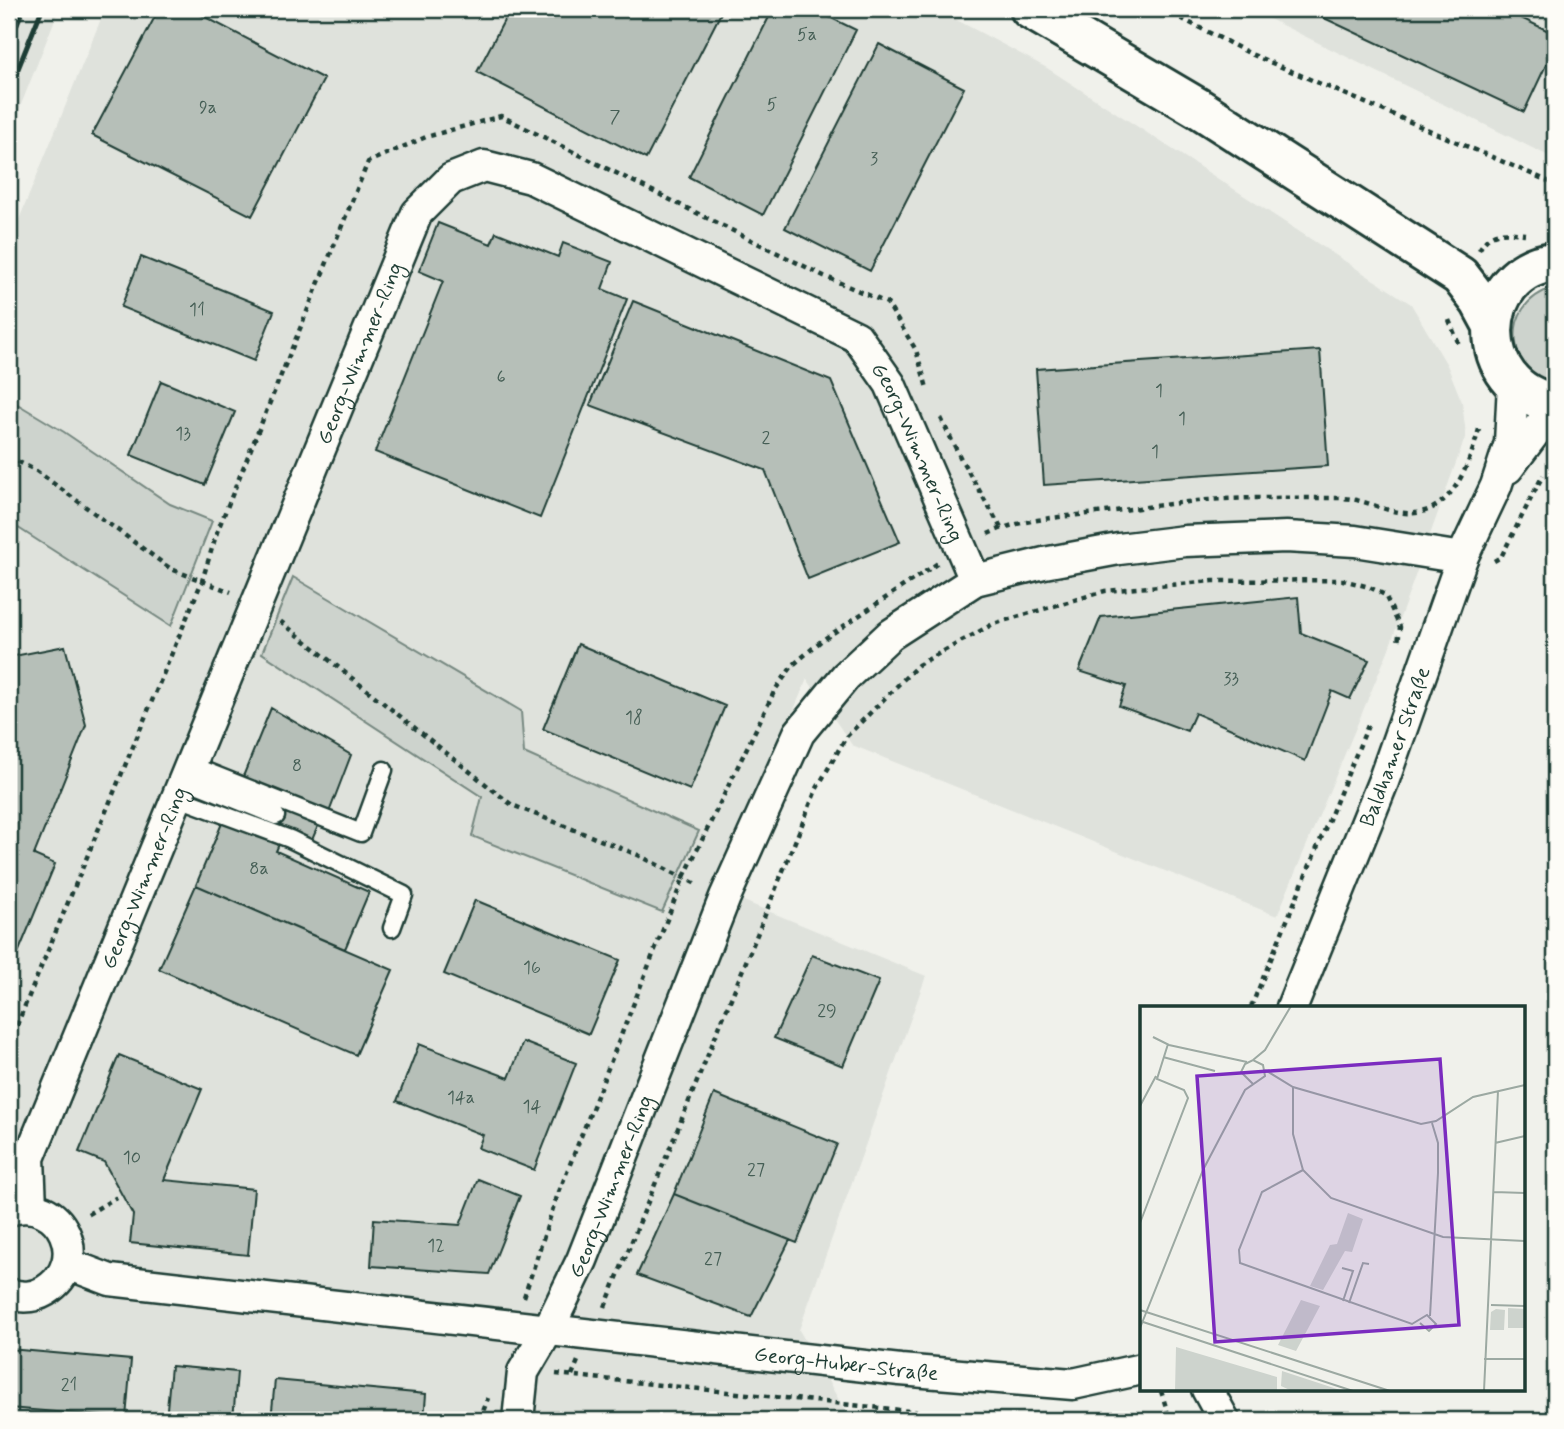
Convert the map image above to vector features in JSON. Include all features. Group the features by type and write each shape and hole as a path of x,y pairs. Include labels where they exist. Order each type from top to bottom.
{"main road":[{"path":"1030,9 1200,109 1405,238 1466,268 1492,267 1517,279"},
{"path":"1544,248 1532,269 1517,279 1505,292 1497,308 1493,341 1503,371 1513,383 1534,398 1555,403"},
{"path":"1466,268 1493,326"}],"street":[{"name":"Georg-Wimmer-Ring","path":"68,1264 70,1249 64,1230 51,1215 20,1208 29,1158 417,213 451,179 484,166 531,178 857,337 890,384 975,580"},
{"name":"Baldhamer Straße","path":"1292,1006 1383,782 1462,558 1496,486 1510,443 1513,383"},
{"name":"Baldhamer Straße","path":"1496,486 1521,448 1542,423 1555,415"},
{"name":"Georg-Wimmer-Ring","path":"518,1420 523,1372 550,1328 582,1259 724,897 799,733 846,676 890,635 975,580 1044,563 1185,541 1286,537 1355,541 1462,558"},
{"path":"9,1294 19,1297 37,1295 56,1284 68,1264 110,1280 550,1328"},
{"name":"Georg-Huber-Straße","path":"550,1328 900,1370 1073,1384 1140,1369"},
{"path":"1208,1390 1224,1420"}],"lane":[{"path":"184,780 361,833 384,770"},
{"path":"184,780 276,816"},
{"path":"184,780 290,839 404,895 392,928"}],"path":[{"path":"1163,9 1251,54 1555,184"},
{"path":"9,1044 202,581 217,532 368,162 426,137 501,116 824,276 887,303 916,350 930,397"},
{"path":"1463,354 1453,335 1447,312 1451,295 1482,244 1502,231 1544,248"},
{"path":"936,409 961,459 1002,528"},
{"path":"1346,498 1403,513 1425,511 1445,501 1458,482 1472,450 1480,418"},
{"path":"9,457 35,470 171,569 257,602 512,805 638,855 683,879 555,1202 514,1326"},
{"path":"572,1375 589,1333 610,1298 816,790 846,737 918,665 993,624 1105,591 1213,581 1343,580 1369,587 1385,595 1400,627 1397,649"},
{"path":"1251,1006 1370,722"},
{"path":"83,1217 117,1197"},
{"path":"551,1385 553,1373 996,1420"},
{"path":"1161,1390 1170,1420"},
{"path":"480,1420 489,1395"}],"shaded area":[{"path":"9,9 59,9 9,135"},
{"path":"105,9 936,9 1047,68 1411,304 1447,365 1462,402 1466,435 1388,651 1277,916 852,745 807,679 717,890 926,976 799,1330 848,1420 9,1420 9,244"},
{"path":"1249,9 1555,9 1555,159"},
{"path":"1555,287 1555,385 1537,376 1522,362 1516,345 1516,326 1526,305 1537,295"},
{"path":"9,399 64,432 170,504 212,521 171,626 9,522"},
{"path":"293,577 521,711 524,753 699,831 662,912 472,836 482,797 262,653"}],"building":[{"path":"159,9 190,9 324,79 252,216 92,135"},
{"path":"510,9 723,9 646,159 477,72"},
{"path":"773,9 813,9 856,30 763,215 689,177"},
{"path":"1305,9 1502,9 1555,34 1555,46 1524,112"},
{"path":"879,44 964,88 870,271 785,228"},
{"path":"438,223 491,244 496,232 558,257 563,243 612,262 602,289 627,299 540,518 375,452 443,281 419,271"},
{"path":"141,257 274,311 254,361 121,307"},
{"path":"633,301 831,381 900,542 808,579 765,470 590,405"},
{"path":"1320,350 1328,466 1044,485 1036,369"},
{"path":"161,381 235,412 205,485 131,455"},
{"path":"1298,597 1301,633 1369,660 1350,699 1332,691 1305,761 1195,713 1187,731 1119,706 1126,686 1079,671 1101,617"},
{"path":"578,644 725,706 690,790 543,729"},
{"path":"65,646 86,725 34,855 55,864 9,975 9,657"},
{"path":"271,708 351,755 328,815 242,779"},
{"path":"279,809 318,826 312,840 273,823"},
{"path":"225,816 281,840 276,851 369,892 345,949 196,885"},
{"path":"196,885 393,970 356,1055 159,969"},
{"path":"475,900 620,960 589,1034 444,974"},
{"path":"812,955 879,981 843,1066 774,1038"},
{"path":"523,1042 576,1063 534,1170 478,1148 483,1135 397,1101 419,1044 509,1078"},
{"path":"119,1055 202,1089 164,1180 254,1189 248,1255 130,1243 133,1215 104,1162 79,1152"},
{"path":"714,1094 837,1144 797,1243 674,1194"},
{"path":"478,1179 520,1196 489,1274 371,1266 374,1219 460,1225"},
{"path":"674,1194 790,1240 751,1317 637,1275"},
{"path":"9,1349 131,1360 126,1418 9,1408"},
{"path":"171,1366 237,1372 233,1420 166,1420"},
{"path":"275,1380 426,1394 424,1420 271,1420"},
{"path":"580,1414 636,1420 579,1420"}],"railway":[{"path":"9,43 23,9"},
{"path":"9,91 42,9"}]}
